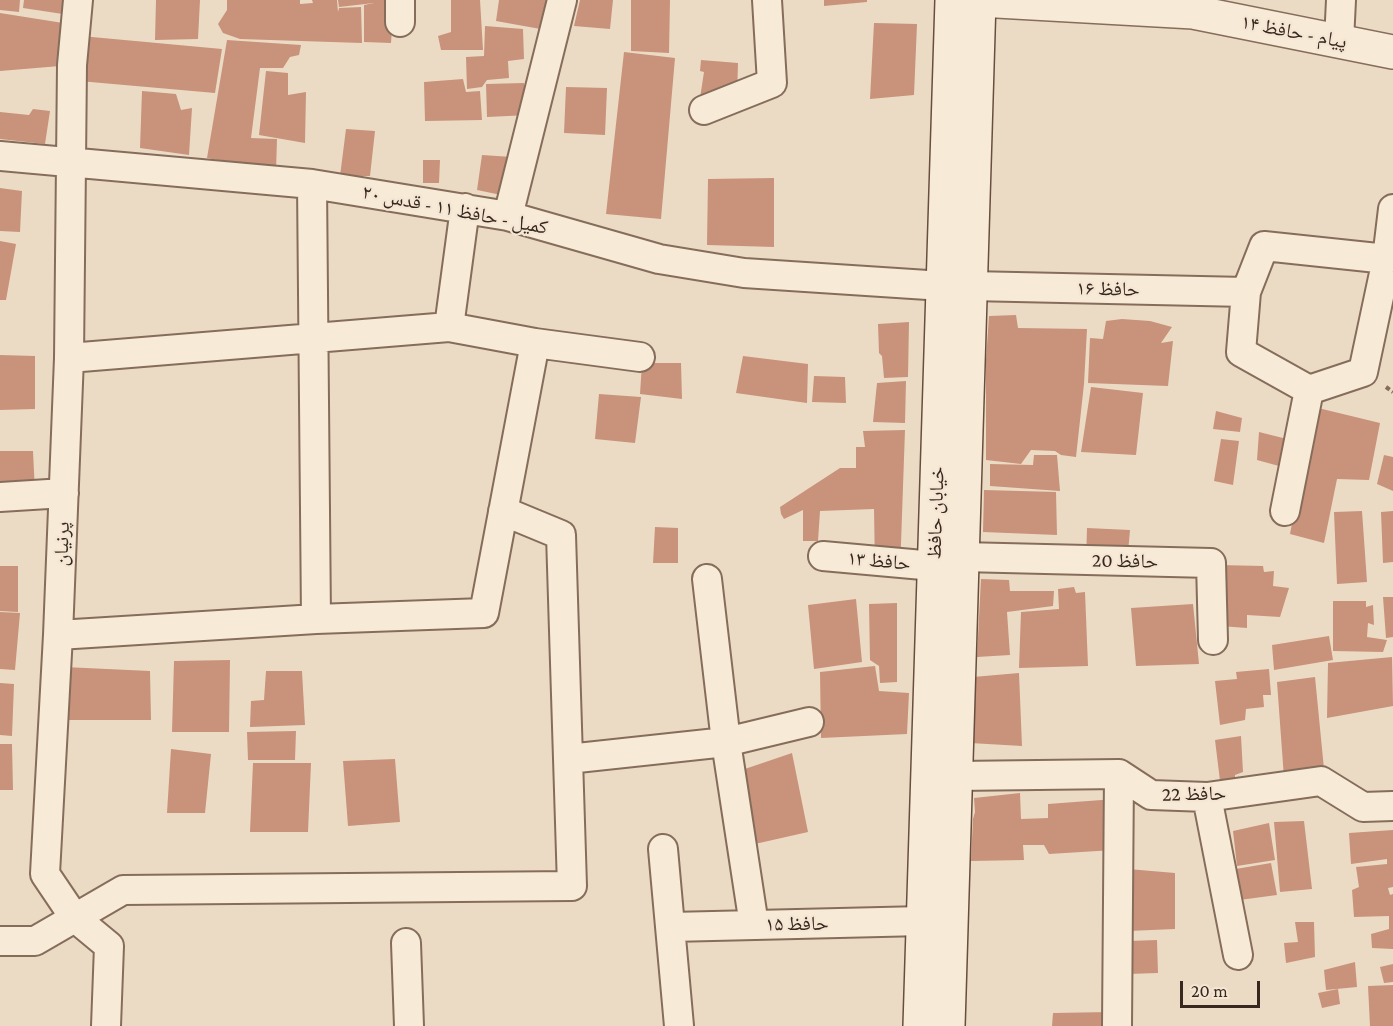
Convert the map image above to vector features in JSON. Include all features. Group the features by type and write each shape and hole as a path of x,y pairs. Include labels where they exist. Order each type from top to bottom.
{"main road":[{"name":"خیابان حافظ","path":"952,0 957,286"},
{"name":"خیابان حافظ","path":"920,1026 923,921 948,562 957,286 979,0"},
{"name":"پیام - حافظ ۱۴","path":"979,0 1193,6 1393,52"},
{"name":"خیابان حافظ","path":"948,562 956,776 948,1026"}],"street":[{"name":"پرنیان","path":"78,0 72,65 69,358 64,493 45,874 74,917 109,946 106,1026"},
{"path":"508,216 562,0"},
{"path":"704,110 772,83 767,0"},
{"path":"1339,41 1341,0"},
{"name":"کمیل - حافظ ۱۱ - قدس ۲۰","path":"0,156 312,184 465,208 508,216 659,259 733,271 957,286"},
{"path":"312,184 316,619"},
{"path":"449,327 465,208"},
{"path":"1387,259 1264,246 1246,292 1241,351 1309,390 1363,372 1387,259 1393,209"},
{"name":"حافظ ۱۶","path":"957,286 1246,292"},
{"path":"69,358 449,327 535,343 640,357"},
{"path":"58,635 316,619 484,613 535,343"},
{"path":"1285,511 1309,390"},
{"path":"0,497 64,493"},
{"path":"0,941 35,942 123,890 572,886 561,535 503,511"},
{"name":"حافظ ۱۳","path":"823,556 948,562"},
{"name":"حافظ 20","path":"948,562 1210,563 1213,640"},
{"path":"707,579 726,742 754,925"},
{"path":"568,759 726,742 809,722"},
{"path":"956,776 1119,774 1117,1026"},
{"name":"حافظ 22","path":"1119,774 1151,795 1207,797 1322,781 1363,807 1393,806"},
{"path":"1207,797 1238,955"},
{"path":"663,849 679,1026"},
{"name":"حافظ ۱۵","path":"671,927 923,921"},
{"path":"406,943 409,1026"}],"building":[{"path":"0,0 20,0 19,12 0,10"},
{"path":"24,0 76,0 76,16 23,8"},
{"path":"156,0 200,0 198,39 155,40"},
{"path":"227,0 300,0 300,4 313,3 312,0 337,0 338,12 339,8 361,7 362,43 240,39 223,33 218,24 227,10"},
{"path":"338,0 394,0 391,43 364,42 364,5 374,3 339,7"},
{"path":"451,0 480,0 483,50 441,50 438,36 451,32"},
{"path":"499,0 555,0 546,30 496,21"},
{"path":"580,0 613,0 610,29 574,26"},
{"path":"631,0 670,0 669,53 631,51"},
{"path":"824,0 867,0 867,2 824,6"},
{"path":"0,13 63,23 72,65 0,71"},
{"path":"874,23 917,24 914,95 870,99"},
{"path":"485,26 523,29 524,59 508,61 509,78 487,80 482,87 467,89 466,57 484,56"},
{"path":"81,36 222,49 215,93 79,81"},
{"path":"227,40 301,45 299,55 290,57 283,68 260,68 251,138 277,139 276,171 207,158"},
{"path":"624,52 675,58 661,219 606,214"},
{"path":"701,60 738,63 737,96 698,111 704,72 700,71"},
{"path":"266,71 288,73 288,95 306,92 305,143 259,135"},
{"path":"463,79 466,92 480,91 482,120 425,121 424,82"},
{"path":"524,83 529,115 487,117 486,84"},
{"path":"566,87 607,88 605,135 564,133"},
{"path":"142,91 176,94 181,110 192,108 189,155 140,148"},
{"path":"33,109 50,111 45,144 0,139 0,112 29,115"},
{"path":"346,129 375,131 370,176 340,176"},
{"path":"482,155 512,157 506,196 477,190"},
{"path":"423,160 440,160 439,183 423,183"},
{"path":"774,178 774,247 707,245 708,179"},
{"path":"0,188 22,191 20,232 0,231"},
{"path":"0,241 16,244 6,300 0,300"},
{"path":"1016,315 1018,328 1087,329 1076,457 1061,455 1055,451 1031,450 1021,464 986,460 986,360 989,316"},
{"path":"1122,319 1150,321 1172,327 1161,343 1173,341 1168,386 1088,383 1090,338 1103,339 1106,321"},
{"path":"909,322 908,377 884,378 882,356 879,353 878,324"},
{"path":"0,355 35,356 35,409 0,410"},
{"path":"743,356 808,364 807,403 736,393"},
{"path":"642,363 681,363 682,399 640,394"},
{"path":"814,376 845,377 846,403 812,402"},
{"path":"906,381 905,423 873,422 877,383"},
{"path":"1091,387 1143,393 1136,455 1081,452"},
{"path":"599,394 641,397 635,443 595,439"},
{"path":"1314,407 1380,423 1369,480 1337,479 1324,543 1290,534"},
{"path":"1216,411 1242,418 1240,432 1213,429"},
{"path":"905,430 900,572 875,571 874,509 820,511 818,541 803,541 803,510 784,519 780,507 840,468 856,468 856,447 865,447 863,431"},
{"path":"1259,432 1295,441 1290,469 1257,460"},
{"path":"1221,439 1239,441 1233,485 1214,481"},
{"path":"0,451 33,451 35,492 0,494"},
{"path":"1034,455 1057,455 1060,491 990,486 990,464 1033,465"},
{"path":"1384,455 1393,457 1393,491 1377,484"},
{"path":"984,490 1056,492 1057,535 983,532"},
{"path":"1362,511 1367,582 1337,584 1334,512"},
{"path":"1393,511 1393,562 1383,563 1381,512"},
{"path":"655,527 678,528 678,563 653,563"},
{"path":"1087,528 1130,530 1127,564 1086,562"},
{"path":"1218,565 1263,566 1264,572 1274,571 1273,586 1289,588 1280,617 1247,615 1247,628 1220,626"},
{"path":"0,566 18,566 18,612 0,611"},
{"path":"981,579 1009,580 1010,591 1054,591 1053,606 1007,612 1010,655 977,657"},
{"path":"1074,587 1076,593 1085,592 1088,666 1019,668 1021,612 1059,609 1058,589"},
{"path":"1383,597 1393,597 1393,637 1386,638"},
{"path":"856,599 862,662 814,669 808,605"},
{"path":"1333,601 1366,601 1366,607 1373,605 1374,625 1368,623 1367,637 1387,640 1383,652 1333,651"},
{"path":"897,603 897,682 880,683 879,666 870,660 869,604"},
{"path":"1193,604 1199,664 1136,666 1131,608"},
{"path":"0,612 20,613 15,670 0,669"},
{"path":"1329,636 1333,660 1274,670 1272,645"},
{"path":"1392,657 1393,706 1327,718 1328,663"},
{"path":"230,660 229,732 172,732 174,661"},
{"path":"875,666 879,691 909,693 907,734 821,738 820,672"},
{"path":"64,667 150,671 151,720 63,720"},
{"path":"1269,669 1271,695 1263,695 1264,707 1246,709 1245,720 1220,725 1215,681 1237,679 1236,672"},
{"path":"266,671 302,671 305,725 250,727 251,701 264,700"},
{"path":"1019,673 1022,746 970,743 973,677"},
{"path":"1315,677 1324,769 1284,778 1277,682"},
{"path":"0,683 14,684 12,736 0,735"},
{"path":"296,731 295,760 248,760 247,732"},
{"path":"1241,736 1243,772 1235,775 1235,786 1221,789 1215,740"},
{"path":"0,744 12,744 13,790 0,790"},
{"path":"171,749 211,754 205,813 167,813"},
{"path":"792,753 808,832 746,846 736,772"},
{"path":"395,759 400,822 348,826 343,761"},
{"path":"253,763 311,763 308,832 250,832"},
{"path":"1020,793 1021,819 1048,818 1048,804 1115,799 1114,850 1049,854 1044,845 1023,845 1024,860 971,861 974,798"},
{"path":"1304,821 1312,889 1280,892 1274,822"},
{"path":"1269,823 1275,860 1237,866 1233,831"},
{"path":"1393,830 1393,887 1388,888 1390,895 1393,894 1393,949 1372,948 1371,934 1389,929 1389,916 1354,917 1352,890 1359,887 1356,867 1387,864 1387,859 1351,864 1349,833"},
{"path":"1271,863 1277,895 1232,901 1224,871"},
{"path":"1128,869 1175,873 1175,929 1128,931"},
{"path":"1295,922 1314,922 1315,957 1286,963 1284,943 1298,942"},
{"path":"1157,940 1158,973 1128,974 1129,941"},
{"path":"1355,962 1357,987 1326,990 1324,970"},
{"path":"1393,964 1393,982 1384,983 1380,967"},
{"path":"1393,985 1393,1026 1370,1026 1368,986"},
{"path":"1338,989 1340,1004 1322,1008 1318,993"},
{"path":"1110,1012 1111,1026 1052,1026 1053,1013"}]}
